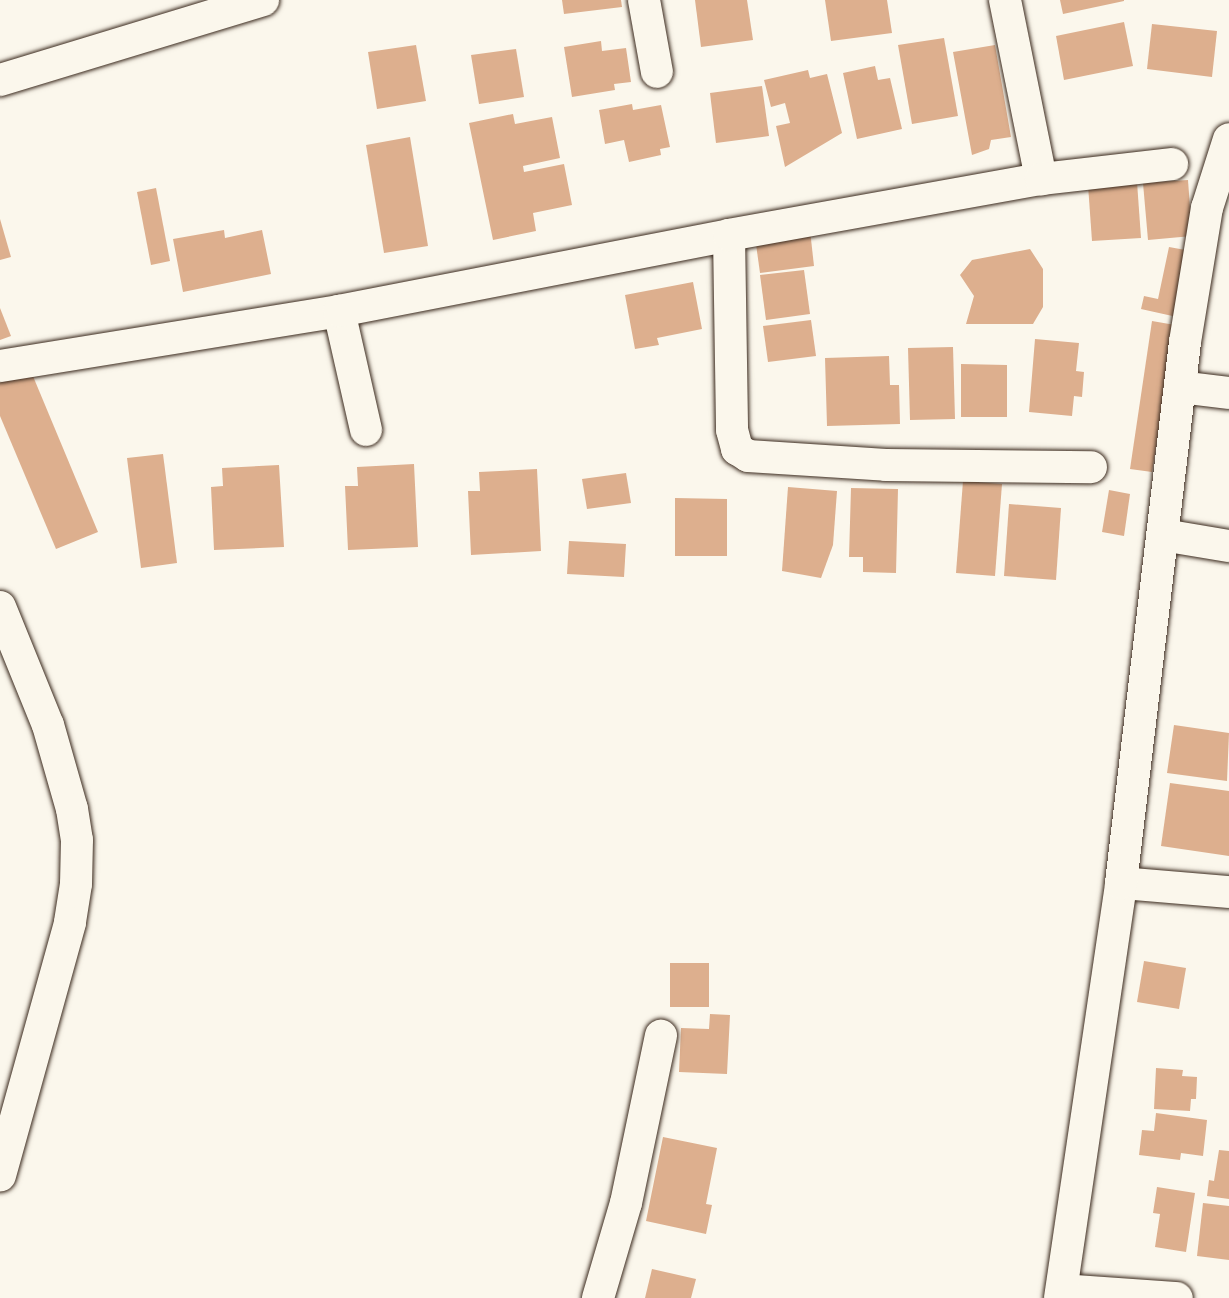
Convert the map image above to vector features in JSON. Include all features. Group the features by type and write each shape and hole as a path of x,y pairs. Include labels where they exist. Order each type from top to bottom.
{"street":[{"path":"0,80 263,0"},
{"path":"644,0 657,72"},
{"path":"1005,0 1041,179"},
{"path":"1177,1298 1061,1294 1121,883 1180,387 1217,228 1229,139"},
{"path":"0,366 338,311 729,235 1041,179 1172,164"},
{"path":"729,235 732,430 737,449 748,456 886,465 1091,467"},
{"path":"338,311 366,430"},
{"path":"1180,387 1229,393"},
{"path":"1163,535 1229,546"},
{"path":"0,1175 69,923 77,864 72,809 48,725 2,620"},
{"path":"1121,883 1229,891"},
{"path":"598,1298 626,1203 661,1036"}],"building":[{"path":"562,0 621,0 622,7 564,14"},
{"path":"695,0 747,0 753,40 701,47"},
{"path":"825,0 887,0 892,33 831,41"},
{"path":"1060,0 1124,0 1124,1 1063,14"},
{"path":"1124,22 1133,66 1064,80 1056,36"},
{"path":"1152,24 1217,31 1212,77 1147,69"},
{"path":"944,38 958,116 912,124 898,45"},
{"path":"601,41 602,51 626,48 631,82 614,84 615,90 572,97 564,47"},
{"path":"416,45 426,101 377,109 368,52"},
{"path":"995,45 1011,137 991,140 989,149 972,155 953,52"},
{"path":"516,49 524,97 479,104 471,55"},
{"path":"875,66 878,80 890,78 902,129 857,139 843,73"},
{"path":"808,70 810,78 827,74 842,133 785,167 776,126 790,123 785,103 771,107 764,80"},
{"path":"762,86 769,136 716,143 710,93"},
{"path":"632,104 633,110 661,105 670,147 660,149 661,155 629,162 624,140 605,144 599,110"},
{"path":"513,114 515,124 552,117 560,158 523,166 524,172 564,164 572,205 533,213 536,231 493,240 469,123"},
{"path":"410,137 428,246 384,253 366,145"},
{"path":"1188,180 1192,236 1148,240 1143,183"},
{"path":"1137,182 1141,238 1092,241 1088,185"},
{"path":"156,188 170,261 151,265 137,192"},
{"path":"0,219 11,257 0,260"},
{"path":"224,230 225,238 262,230 271,274 183,292 173,239"},
{"path":"810,230 814,266 760,273 755,237"},
{"path":"1169,247 1191,251 1177,317 1141,309 1144,296 1158,299"},
{"path":"1030,249 1043,269 1043,307 1033,324 966,324 974,296 960,275 972,260"},
{"path":"804,270 810,314 766,320 760,275"},
{"path":"693,282 702,329 657,338 659,345 635,349 625,295"},
{"path":"0,308 11,336 0,340"},
{"path":"811,320 816,356 768,362 763,326"},
{"path":"1152,321 1175,325 1152,472 1130,469"},
{"path":"1035,339 1079,343 1076,371 1084,372 1082,397 1074,396 1072,416 1029,412"},
{"path":"953,347 955,419 910,420 908,348"},
{"path":"889,356 890,385 899,385 900,424 827,426 825,358"},
{"path":"961,364 1007,365 1007,417 961,417"},
{"path":"30,369 98,532 56,549 0,416 0,382"},
{"path":"163,454 177,563 141,568 127,458"},
{"path":"414,464 418,547 348,550 345,486 358,486 357,467"},
{"path":"279,465 284,547 214,550 211,487 223,486 222,468"},
{"path":"537,469 541,551 471,555 468,491 480,491 479,472"},
{"path":"626,473 631,503 587,509 582,479"},
{"path":"963,481 1002,484 995,576 956,573"},
{"path":"788,487 837,491 833,545 821,578 782,571"},
{"path":"851,488 898,489 896,573 863,572 863,557 849,557"},
{"path":"1109,490 1130,494 1124,536 1102,532"},
{"path":"675,498 727,499 727,556 675,556"},
{"path":"1009,504 1061,508 1056,580 1004,576"},
{"path":"569,541 626,544 624,577 567,574"},
{"path":"1174,725 1229,733 1227,781 1167,773"},
{"path":"1170,783 1229,791 1229,856 1161,846"},
{"path":"1144,961 1186,968 1179,1009 1137,1002"},
{"path":"670,963 709,963 709,1007 670,1007"},
{"path":"710,1014 730,1015 727,1074 679,1072 681,1028 709,1029"},
{"path":"1156,1068 1183,1070 1182,1076 1197,1077 1196,1099 1191,1099 1190,1111 1154,1109"},
{"path":"1156,1113 1207,1120 1203,1156 1181,1153 1180,1160 1139,1155 1142,1130 1154,1131"},
{"path":"663,1137 717,1148 706,1204 712,1205 706,1234 646,1221"},
{"path":"1219,1150 1229,1151 1229,1199 1207,1196 1209,1180 1214,1181"},
{"path":"1157,1187 1195,1193 1186,1252 1155,1247 1160,1214 1153,1213"},
{"path":"1203,1203 1229,1206 1229,1260 1197,1256"},
{"path":"652,1269 696,1279 691,1298 645,1298"}]}
